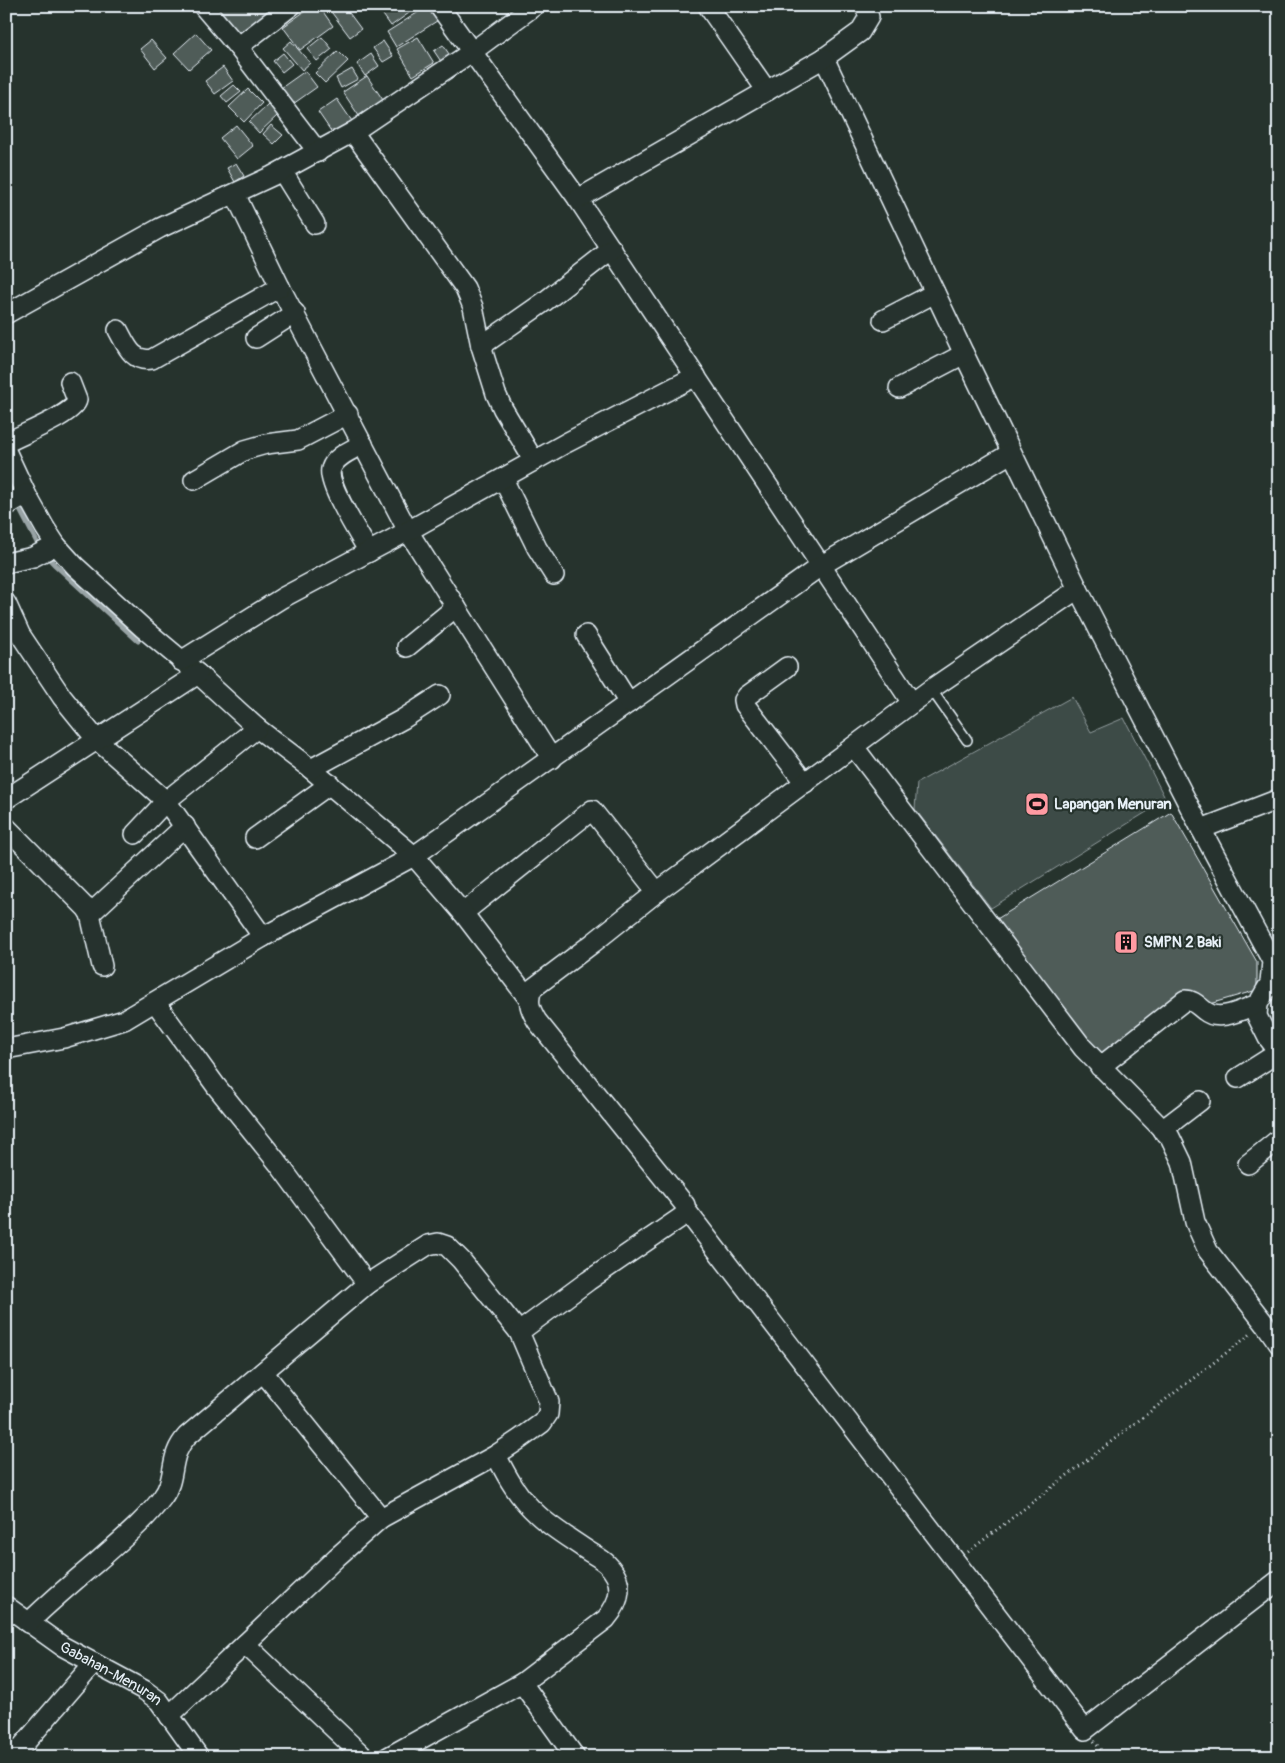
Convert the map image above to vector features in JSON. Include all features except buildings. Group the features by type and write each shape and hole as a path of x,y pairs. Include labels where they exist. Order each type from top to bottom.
{"street":[{"path":"204,6 238,47 318,152"},
{"path":"238,47 291,6"},
{"path":"439,6 473,51 612,249 912,703"},
{"path":"6,314 160,228 282,171 353,132 473,51 534,6"},
{"path":"708,6 767,90"},
{"path":"578,199 824,58 860,32 869,17 865,6"},
{"path":"824,58 1011,453 1078,589 1201,829 1275,962 1270,983 1258,1004 1257,1016 1268,1038 1279,1052 1238,1078"},
{"path":"353,132 465,288 474,307 481,346 496,394 502,409 534,461"},
{"path":"282,171 315,224"},
{"path":"235,194 280,287 408,532 552,758"},
{"path":"481,346 544,302 612,249"},
{"path":"118,330 134,356 142,360 152,359 280,287"},
{"path":"883,320 935,293"},
{"path":"256,338 295,313"},
{"path":"899,388 964,354"},
{"path":"181,661 282,598 408,532 534,461 696,376"},
{"path":"6,443 64,414 75,406 77,400 70,382"},
{"path":"194,480 245,450 298,440 348,414"},
{"path":"363,444 335,461 330,473 332,482 349,517 369,552"},
{"path":"6,451 26,494 47,550 75,566 105,595 198,674 257,728 330,784 414,856 463,913 528,998 530,1009 537,1021 685,1206 686,1210 1085,1730 1279,1580"},
{"path":"6,1049 64,1038 124,1020 263,937 414,856 822,565 1011,453"},
{"path":"503,479 537,548 554,575"},
{"path":"6,506 26,494"},
{"path":"6,563 47,550"},
{"path":"528,998 532,989 657,892 931,689 1078,589"},
{"path":"6,603 20,634 62,697 96,739 166,801 263,937"},
{"path":"407,647 456,607"},
{"path":"586,635 629,703"},
{"path":"787,667 744,700 805,783"},
{"path":"6,799 198,674"},
{"path":"311,769 403,719 440,695"},
{"path":"135,834 166,801 257,728"},
{"path":"854,747 1083,1048 1175,1145 1182,1162 1195,1222 1208,1251 1279,1344"},
{"path":"255,838 330,784"},
{"path":"1201,829 1279,799"},
{"path":"463,913 592,810 657,892"},
{"path":"90,914 185,826"},
{"path":"6,827 86,908 90,914 102,966"},
{"path":"1100,1067 1185,1000 1193,1002 1204,1011 1216,1016 1226,1015 1258,1004"},
{"path":"154,1002 216,1086 278,1163 367,1284"},
{"path":"1162,1130 1200,1101"},
{"path":"1248,1164 1279,1139"},
{"path":"519,1332 588,1281 683,1216 686,1210"},
{"path":"28,1623 128,1535 168,1490 174,1459 182,1442 367,1284 428,1245 438,1243 447,1246 461,1260 519,1332 549,1402 548,1414 542,1423 496,1455 381,1518 337,1557 169,1716"},
{"path":"262,1372 381,1518"},
{"path":"388,1757 522,1683 606,1619 613,1611 620,1594 618,1579 607,1564 539,1516 510,1483 496,1455"},
{"name":"Gabahan-Menuran","path":"6,1606 62,1646 144,1690 159,1701 199,1757"},
{"path":"246,1644 364,1757"},
{"path":"20,1757 19,1750 94,1663"},
{"path":"522,1683 575,1757"}],"lane":[{"path":"931,689 967,740"}],"path":[{"path":"956,1561 1265,1324"}],"shaded area":[{"name":"Lapangan Menuran","path":"1072,697 1091,732 1124,718 1166,800 991,908 915,809 917,783"}],"waterway":[{"path":"6,483 13,496"},
{"path":"17,504 41,550 138,641"}],"place":[{"name":"Lapangan Menuran","path":"1037,804"},
{"name":"SMPN 2 Baki","path":"1126,942"}]}
